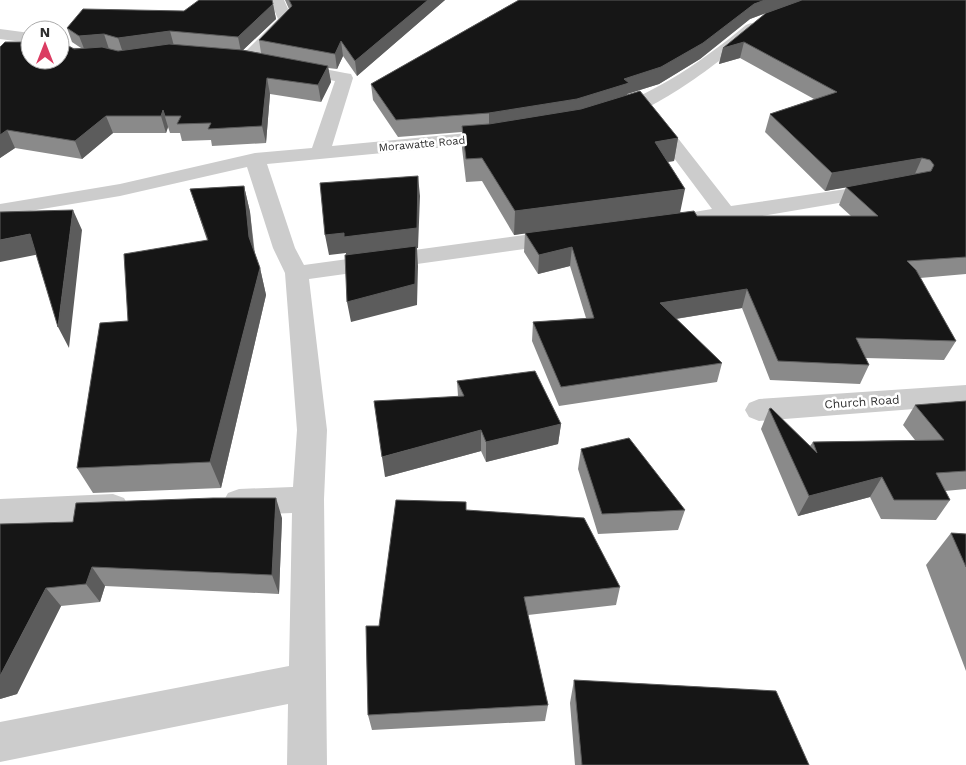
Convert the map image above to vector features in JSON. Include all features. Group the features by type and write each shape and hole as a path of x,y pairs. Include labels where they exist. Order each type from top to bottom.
{"street":[{"path":"246,59 286,20 276,0"},
{"path":"597,118 642,103 707,64 756,24 765,20"},
{"path":"0,34 20,37"},
{"path":"228,57 344,78 320,154"},
{"path":"642,103 727,215"},
{"name":"Morawatte Road","path":"0,210 120,190 255,159 516,134"},
{"path":"255,159 284,248 297,273 312,430 308,499 307,765"},
{"path":"658,224 727,215 904,186"},
{"path":"297,273 580,235"},
{"name":"Church Road","path":"759,410 966,395"},
{"path":"208,503 308,499"},
{"path":"0,512 139,506"},
{"path":"0,742 307,680"}],"building":[{"path":"199,0 272,0 273,4 238,37 170,31 118,38 104,34 79,36 70,30 70,24 83,9 184,11"},
{"path":"289,0 428,0 355,61 341,41 335,54 259,40 292,6"},
{"path":"519,0 765,0 754,4 703,43 661,67 624,79 629,83 577,99 489,113 396,120 371,84"},
{"path":"802,0 966,0 966,257 907,261 916,270 956,341 856,338 869,365 778,361 747,289 660,303 722,363 561,387 533,322 594,318 572,247 539,255 525,233 694,211 697,216 878,216 846,187 931,171 934,165 930,160 922,158 832,173 770,114 837,92 744,42 723,48 766,13"},
{"path":"5,42 20,42 20,70 70,70 70,47 74,49 102,47 118,51 169,44 242,50 328,66 318,85 267,78 262,126 208,129 211,123 177,124 181,116 165,116 163,110 161,116 106,116 75,141 7,130 0,135 0,47"},
{"path":"640,91 678,138 655,142 685,189 515,211 482,158 466,159 462,126 489,124 581,109"},
{"path":"418,176 417,228 344,237 344,233 325,235 320,183"},
{"path":"244,186 249,237 260,268 210,462 77,468 100,323 128,321 124,254 208,240 190,189"},
{"path":"73,210 58,327 30,234 0,240 0,212"},
{"path":"416,246 415,284 347,302 345,255"},
{"path":"535,371 561,424 486,442 481,430 382,457 374,401 464,396 457,381"},
{"path":"966,401 966,471 936,473 950,500 894,500 882,477 809,496 769,409 771,408 817,453 813,442 944,440 915,405"},
{"path":"629,438 685,510 602,514 581,449"},
{"path":"213,498 276,498 272,575 92,567 86,584 46,588 0,676 0,524 73,522 76,503"},
{"path":"396,500 466,502 466,510 584,518 620,587 524,597 548,705 368,715 366,626 379,626"},
{"path":"951,533 966,534 966,567"},
{"path":"574,680 776,691 809,765 582,765"}]}
